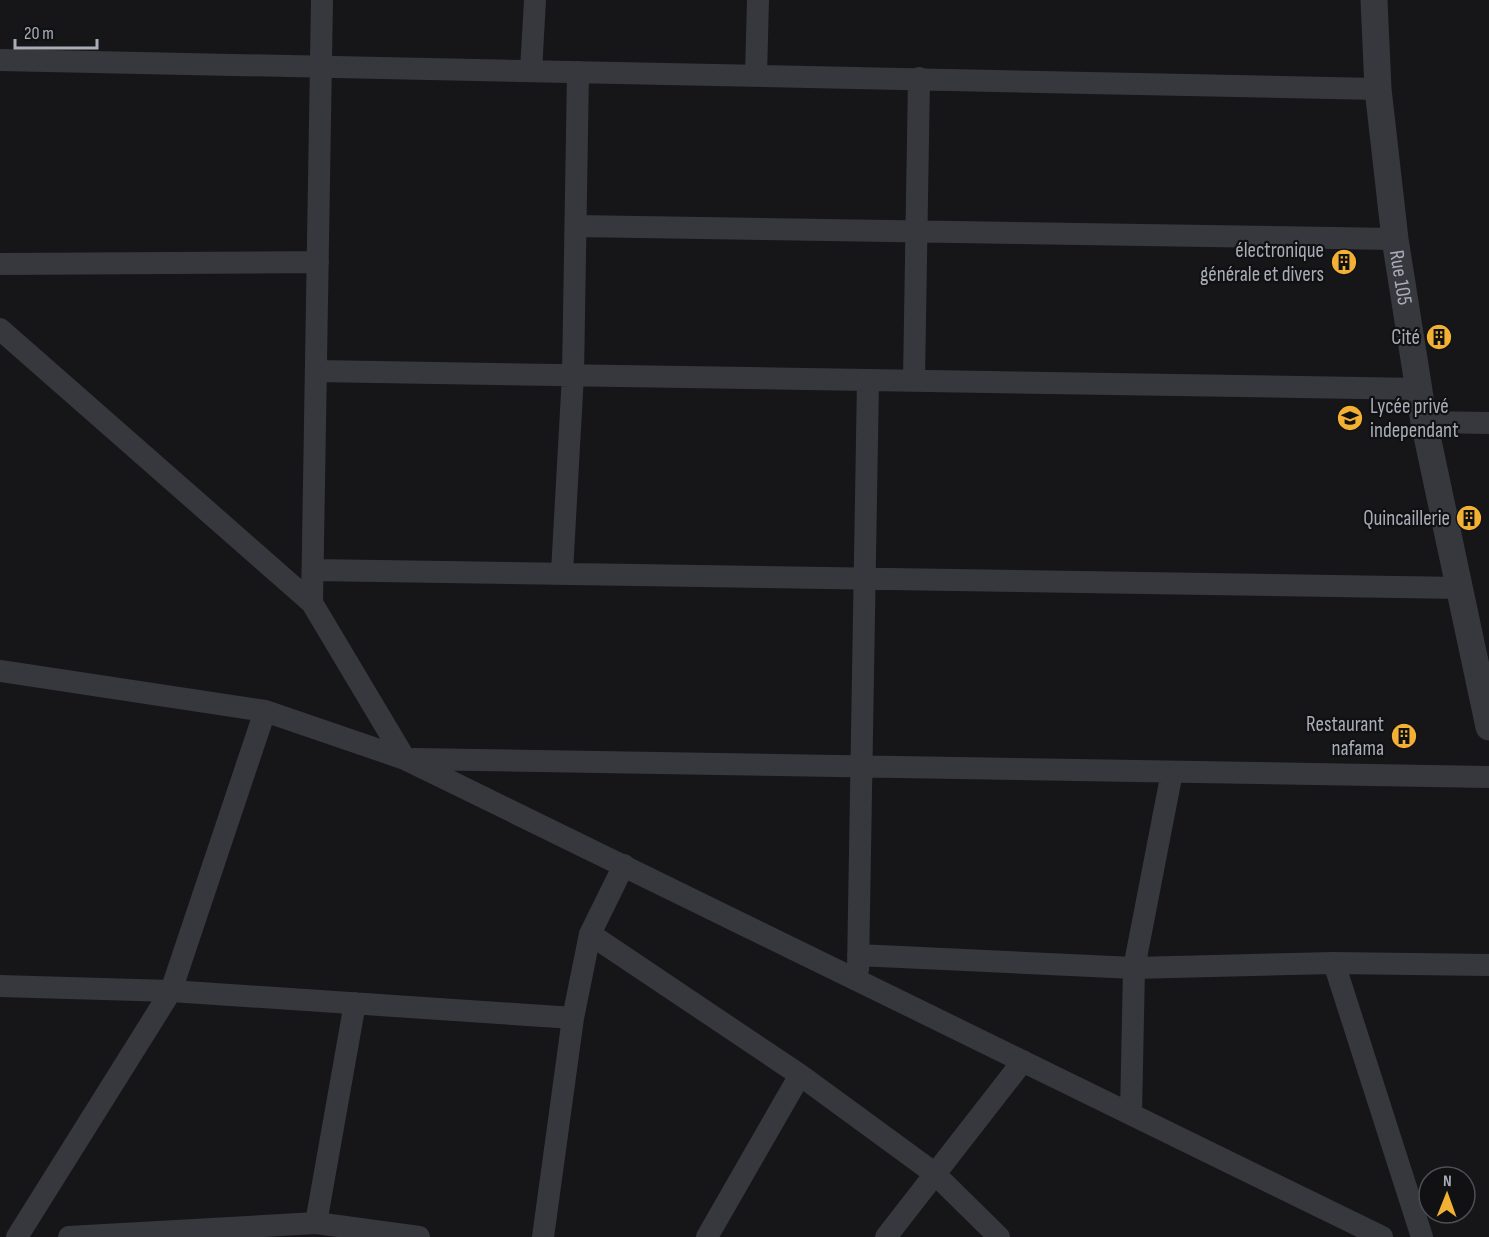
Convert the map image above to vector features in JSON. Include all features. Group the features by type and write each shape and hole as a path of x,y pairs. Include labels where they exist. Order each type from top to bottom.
{"street":[{"path":"312,603 322,0"},
{"path":"531,71 535,0"},
{"path":"756,76 758,0"},
{"name":"Rue 105","path":"1374,0 1378,89 1395,239 1424,422 1489,727"},
{"path":"0,60 1378,89"},
{"path":"562,572 573,375 578,72"},
{"path":"914,379 919,78"},
{"path":"576,226 1395,239"},
{"path":"0,264 318,262"},
{"path":"0,329 312,603 405,759"},
{"path":"316,371 1420,388"},
{"path":"858,979 868,380"},
{"path":"1424,422 1489,423"},
{"path":"313,570 562,572 1461,588"},
{"path":"0,671 264,711 405,759 1382,1237"},
{"path":"17,1237 171,991 264,711"},
{"path":"405,759 1489,777"},
{"path":"1131,1114 1134,968 1172,772"},
{"path":"543,1237 573,1018 591,934 624,865"},
{"path":"591,934 800,1075 934,1173 999,1237"},
{"path":"858,955 1134,968 1334,963 1489,966"},
{"path":"1334,963 1422,1237"},
{"path":"0,986 171,991 573,1018"},
{"path":"316,1223 355,1003"},
{"path":"886,1237 1023,1061"},
{"path":"707,1237 800,1075"},
{"path":"69,1237 316,1223 419,1237"}],"place":[{"name":"électronique générale et divers","path":"1344,262"},
{"name":"Cité","path":"1439,337"},
{"name":"Lycée privé independant","path":"1350,418"},
{"name":"Quincaillerie","path":"1469,518"},
{"name":"Restaurant nafama","path":"1404,736"}]}
